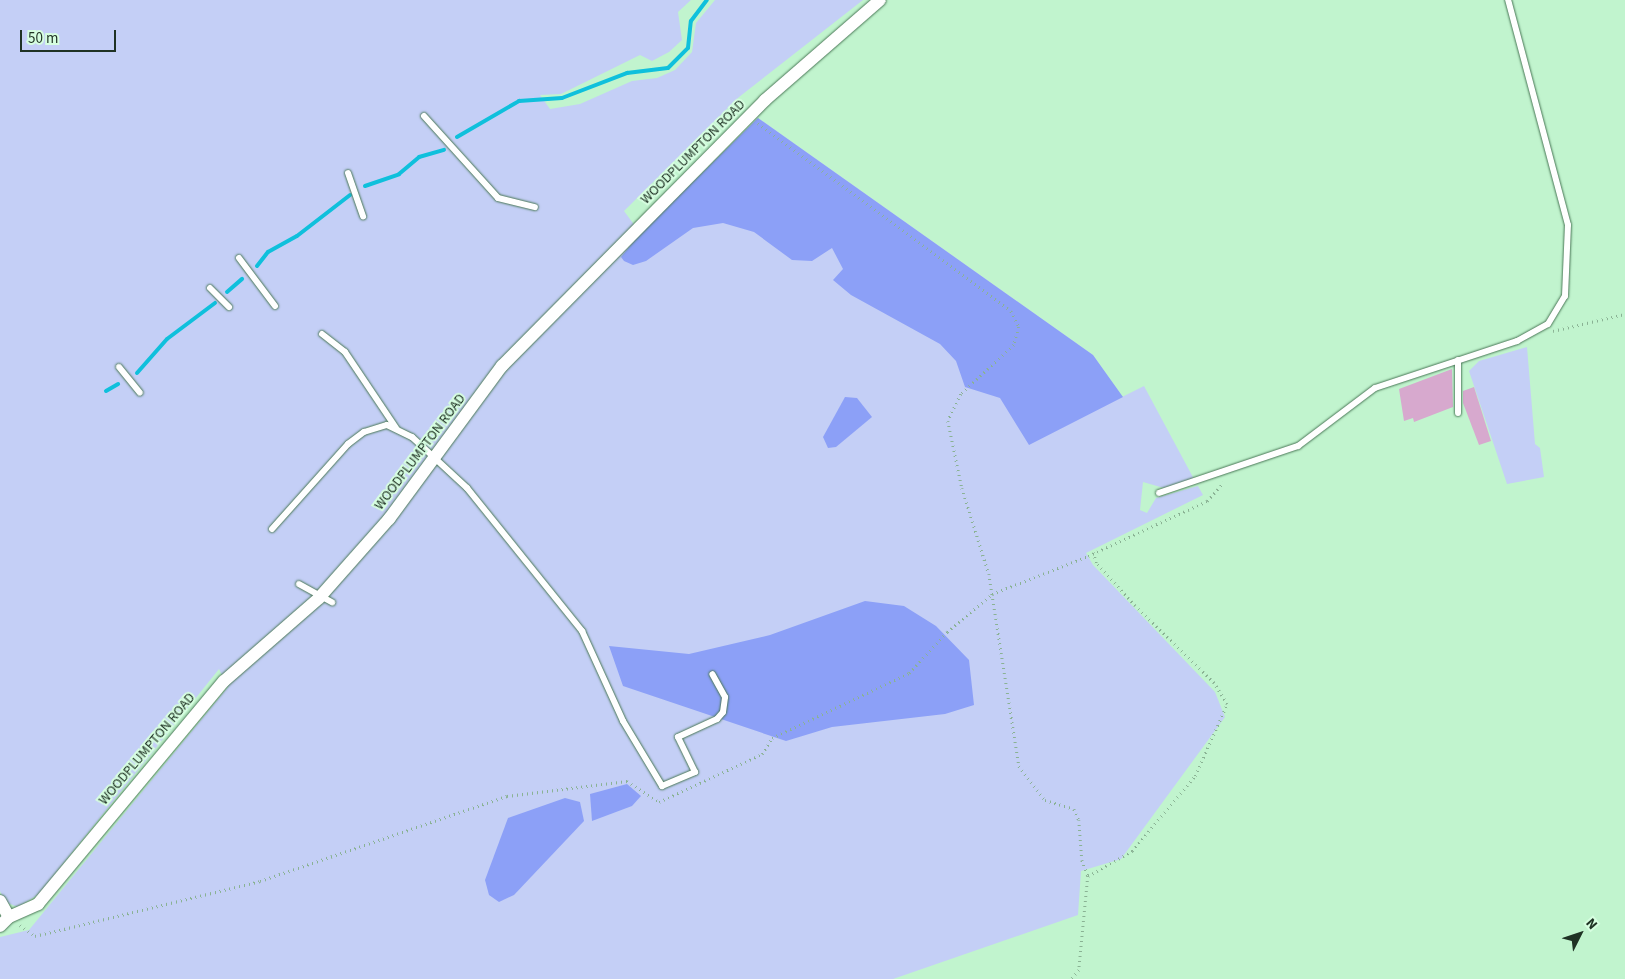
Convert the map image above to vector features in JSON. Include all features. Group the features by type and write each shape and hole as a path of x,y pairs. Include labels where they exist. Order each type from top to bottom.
{"street":[{"name":"WOODPLUMPTON ROAD","path":"4,922 38,904 224,681 327,599 389,519 502,366 749,116 880,0"},
{"path":"0,901 4,922"}],"lane":[{"path":"1159,493 1235,470 1298,446 1375,388 1517,341 1548,324 1565,296 1568,225 1508,0"},
{"path":"424,116 498,198 535,207"},
{"path":"348,173 363,216"},
{"path":"239,258 275,306"},
{"path":"210,288 229,307"},
{"path":"322,334 345,352 396,428 434,458 467,488 582,632 622,721 662,786 695,772 678,737 717,719 723,712 725,697 712,674"},
{"path":"1458,360 1458,413"},
{"path":"119,368 140,393"},
{"path":"272,529 348,444 372,428 396,428"},
{"path":"299,584 327,599"}],"path":[{"path":"749,116 1012,311 1019,327 1014,345 961,394 948,420 962,488 992,594 1019,766 1044,800 1074,809 1088,876 1079,970 1072,979"},
{"path":"1548,324 1554,332 1625,314"},
{"path":"4,922 36,936 260,881 507,796 627,781 659,802 762,754 772,738 909,673 947,632 992,594 1093,552 1207,501 1235,470"},
{"path":"1088,876 1132,851 1195,776 1227,704 1214,683 1135,606 1096,563 1093,552"}],"shaded area":[{"path":"0,0 691,0 678,12 682,40 669,52 652,61 640,55 561,94 540,95 550,109 580,104 632,81 657,78 675,70 692,52 696,23 715,0 863,0 739,97 624,211 641,234 758,118 1093,355 1122,397 1144,386 1195,481 1164,488 1143,482 1140,510 1147,513 1156,498 1198,486 1203,495 1086,553 1093,565 1215,692 1225,717 1121,859 1081,871 1078,915 893,979 0,979 0,937 29,930 228,687 219,669 39,894 18,907 5,902 0,891"},
{"path":"758,118 1093,355 1123,397 1029,445 1000,398 965,387 956,361 940,344 851,295 833,280 843,269 832,248 812,261 792,260 754,232 723,223 693,228 646,261 633,265 624,261 621,257 640,234"},
{"path":"1527,347 1535,444 1540,448 1544,477 1507,484 1469,371 1479,361"},
{"path":"845,397 857,398 872,417 836,447 828,448 823,437"},
{"path":"865,601 904,606 936,626 969,660 974,705 945,714 832,727 786,741 623,686 609,646 689,654 770,635"},
{"path":"627,784 641,796 632,806 592,821 590,794"},
{"path":"565,798 580,802 584,821 514,895 499,902 489,895 485,880 508,818"}],"building":[{"path":"1452,369 1453,407 1414,422 1413,418 1404,421 1399,389"},
{"path":"1474,387 1491,441 1479,445 1463,403 1463,391"}],"waterway":[{"path":"457,137 519,101 562,98 627,73 668,68 688,48 691,21 707,0"},
{"path":"365,186 399,174 419,157 444,150"},
{"path":"257,266 268,252 297,236 350,195"},
{"path":"227,292 242,279"},
{"path":"137,373 167,339 215,303"},
{"path":"106,391 118,384"}]}
